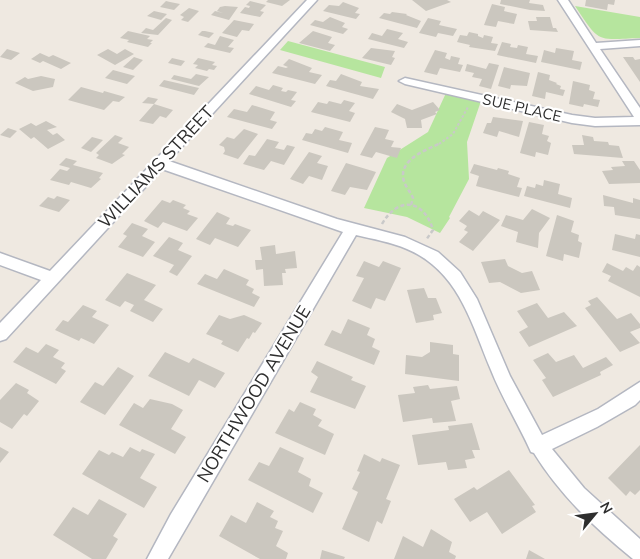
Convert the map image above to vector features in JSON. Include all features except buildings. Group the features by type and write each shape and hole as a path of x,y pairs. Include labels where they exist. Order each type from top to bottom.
{"street":[{"name":"WILLIAMS STREET","path":"0,334 312,0"},
{"path":"563,0 640,119"},
{"path":"593,46 640,43"},
{"name":"SUE PLACE","path":"405,81 572,119 595,122 640,119"},
{"path":"160,163 352,229 408,242 443,264 465,288 472,301 502,378 538,446 587,506 640,552"},
{"name":"NORTHWOOD AVENUE","path":"157,559 352,229"},
{"path":"0,259 53,278"},
{"path":"538,446 627,401 640,390"}],"path":[{"path":"411,205 413,198 402,174 406,166 426,149 449,137 456,130 471,103"},
{"path":"377,234 390,210 400,204 411,205 421,209 432,225 433,230 420,248"}],"green space":[{"path":"575,6 640,17 640,38 606,39 600,37 589,27"},
{"path":"288,41 385,67 381,78 280,50"},
{"path":"446,93 481,101 467,142 469,179 450,218 440,233 407,217 364,208 387,158 428,132"}]}
